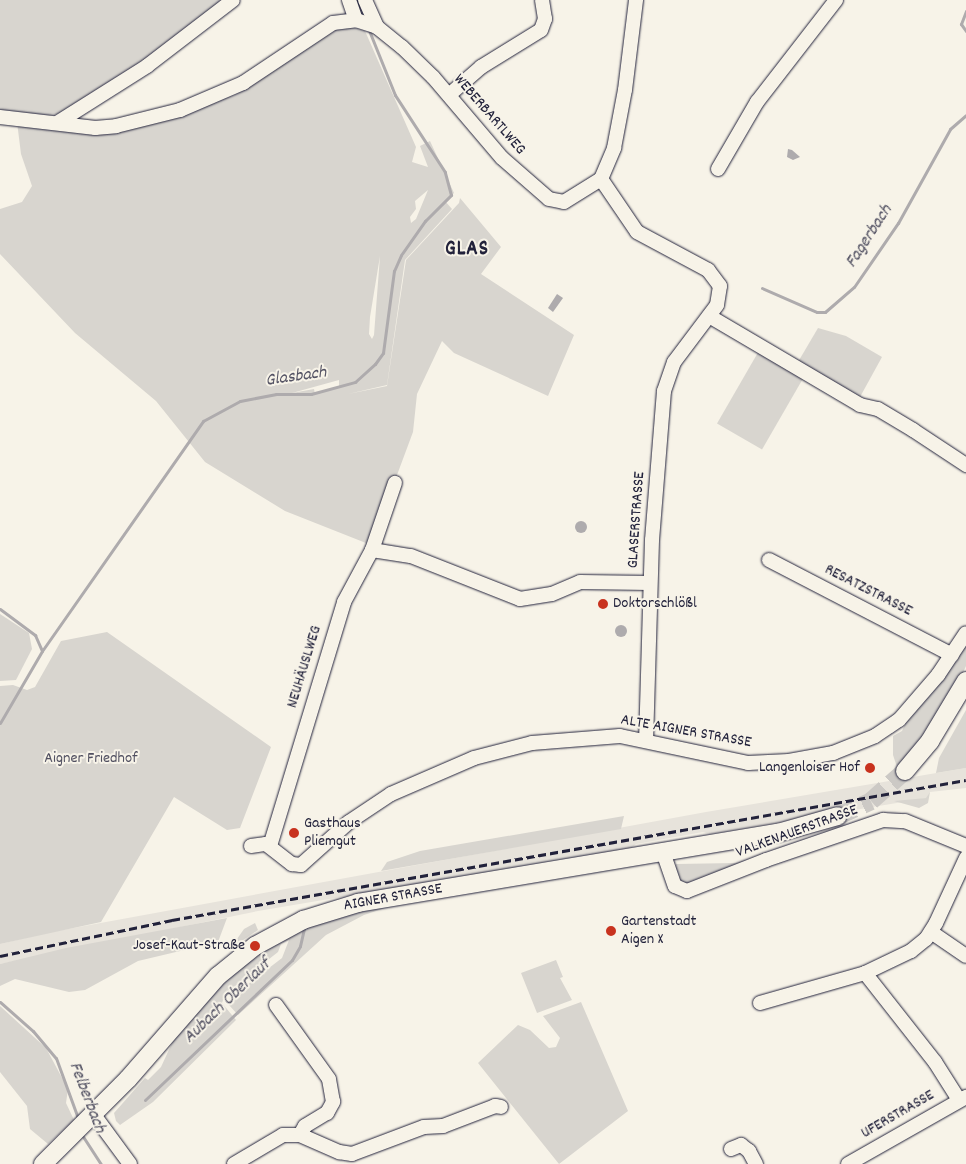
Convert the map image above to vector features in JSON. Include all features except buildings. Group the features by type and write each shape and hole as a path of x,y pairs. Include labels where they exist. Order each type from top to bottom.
{"main road":[{"path":"905,771 930,741 966,681"},
{"name":"AIGNER STRASSE","path":"43,1164 84,1124 204,989 236,961 272,935 318,914 358,903 804,828 838,816"}],"street":[{"path":"57,123 147,66 233,0"},
{"path":"0,117 95,128 116,126 207,101 244,83 333,23 352,20 349,0"},
{"path":"449,95 481,67 542,30 545,19 542,0"},
{"path":"601,179 620,126 636,0"},
{"path":"718,169 757,102 836,0"},
{"path":"369,1 377,26"},
{"name":"WEBERBARTLWEG","path":"352,20 377,26 449,95 502,158 549,199 564,202 601,179"},
{"name":"GLASERSTRASSE","path":"601,179 626,220 642,236 716,276 720,293 709,316 674,362 664,391 650,583 646,739"},
{"path":"709,316 813,379 860,405 878,410 966,465"},
{"name":"NEUHÄUSLWEG","path":"270,846 344,602 372,550 395,483"},
{"path":"372,550 411,556 520,598 552,594 580,582 650,583"},
{"name":"RESATZSTRASSE","path":"769,560 952,655"},
{"name":"ALTE AIGNER STRASSE","path":"270,846 292,864 302,865 349,822 390,794 442,770 497,750 592,736 646,739 708,756 748,763 798,760 833,753 891,727 929,687 966,633"},
{"name":"VALKENAUERSTRASSE","path":"663,852 675,886 688,891 766,860 883,820 905,821 966,846"},
{"path":"251,846 261,843 270,846"},
{"path":"760,1003 865,973 911,951 931,932 966,858"},
{"path":"931,932 966,956"},
{"path":"865,973 963,1099"},
{"path":"276,1005 329,1079 333,1093 329,1110 305,1126 300,1135"},
{"name":"UFERSTRASSE","path":"848,1164 963,1099"},
{"path":"234,1164 284,1135 300,1135 339,1152 352,1154 424,1127 443,1126 495,1106 501,1107"},
{"path":"84,1124 130,1164"},
{"path":"731,1149 741,1145 749,1151 756,1164"}],"shaded area":[{"path":"788,149 800,157 793,160 787,157"},
{"path":"557,294 563,298 553,312 548,308"},
{"path":"583,521 586,522 586,532 579,533 576,532 575,525 576,522"},
{"path":"621,625 627,631 621,637 615,631"},
{"path":"966,768 966,788 930,792 927,798 710,834 703,832 636,844 631,848 258,911 0,964 0,944 46,933 706,812"}],"green space":[{"path":"0,0 228,0 70,112 39,117 0,112"},
{"path":"344,25 365,31 416,147 412,162 428,167 420,146 430,141 454,193 445,201 452,209 405,260 387,385 348,394 387,386 406,260 459,203 460,198 501,247 481,274 574,335 548,396 454,353 442,341 417,394 413,432 371,545 285,511 205,462 156,401 75,333 0,254 0,209 22,202 32,186 21,154 17,122 105,133 164,120 235,95","holes":["428,190 416,219 411,223 410,217 416,209 415,201","380,256 374,335 372,339 369,334","339,380 339,387 315,394 314,389 292,393"]},
{"path":"818,328 846,336 882,357 860,397 798,362"},
{"path":"760,349 805,375 762,449 717,423"},
{"path":"0,614 29,633 32,649 16,680 0,681"},
{"name":"Aigner Friedhof","path":"107,632 271,747 240,828 227,830 174,797 101,922 0,944 0,686 13,685 27,690 35,687 61,641"},
{"path":"966,642 966,666 918,770 914,773 898,770 893,755 893,736 902,731 908,718"},
{"path":"966,710 966,768 936,773 939,758"},
{"path":"930,792 928,803 919,808 894,801 926,798"},
{"path":"624,816 621,829 381,871 387,862 420,851"},
{"path":"869,818 839,832 770,853 695,885 682,884 676,873 676,864 736,863 829,835"},
{"path":"397,904 364,915 326,935 238,1015 229,1005 230,998 282,958 289,940 281,944 278,952 225,994 222,1003 236,1020 153,1102 120,1125 116,1121 114,1113 145,1078 148,1080 161,1067 178,1030 207,995 251,955 323,918"},
{"path":"227,918 218,942 138,961 85,990 69,992 15,979 0,986 0,964 66,948"},
{"path":"255,923 258,930 230,949 244,929"},
{"path":"556,960 563,977 560,978 572,1000 537,1013 521,973"},
{"path":"581,1002 628,1111 559,1164 478,1063 518,1025 530,1030 549,1048 556,1047 560,1038 543,1016"},
{"path":"0,1006 46,1048 68,1089 66,1103 74,1120 48,1144 30,1129 27,1106 0,1072"}],"waterway":[{"name":"Glasbach","path":"356,1 364,18"},
{"name":"Fagerbach","path":"966,11 961,24 966,31"},
{"name":"Glasbach","path":"0,723 42,651 203,421 240,401 276,394 311,394 355,382 375,364 383,353 394,271 401,255 425,221 451,195 445,172 395,95 368,28"},
{"name":"Fagerbach","path":"762,288 817,312 825,312 854,287 898,223 950,129 966,115"},
{"path":"0,609 35,635 42,651"},
{"name":"Aubach Oberlauf","path":"145,1100 292,960 300,946 304,928"},
{"name":"Felberbach","path":"0,1002 33,1031 56,1058 79,1121"},
{"name":"Felberbach","path":"82,1135 101,1164"}],"tunnel":[{"path":"838,816 871,801 905,771"}],"railway":[{"path":"0,956 172,920 966,780"}],"place":[{"name":"Doktorschlößl","path":"603,604"},
{"name":"Langenloiser Hof","path":"870,768"},
{"name":"Gasthaus Pliemgut","path":"294,833"},
{"name":"Gartenstadt Aigen X","path":"611,931"},
{"name":"Josef-Kaut-Straße","path":"255,946"}],"district":[{"name":"GLAS","path":"467,250"}]}
